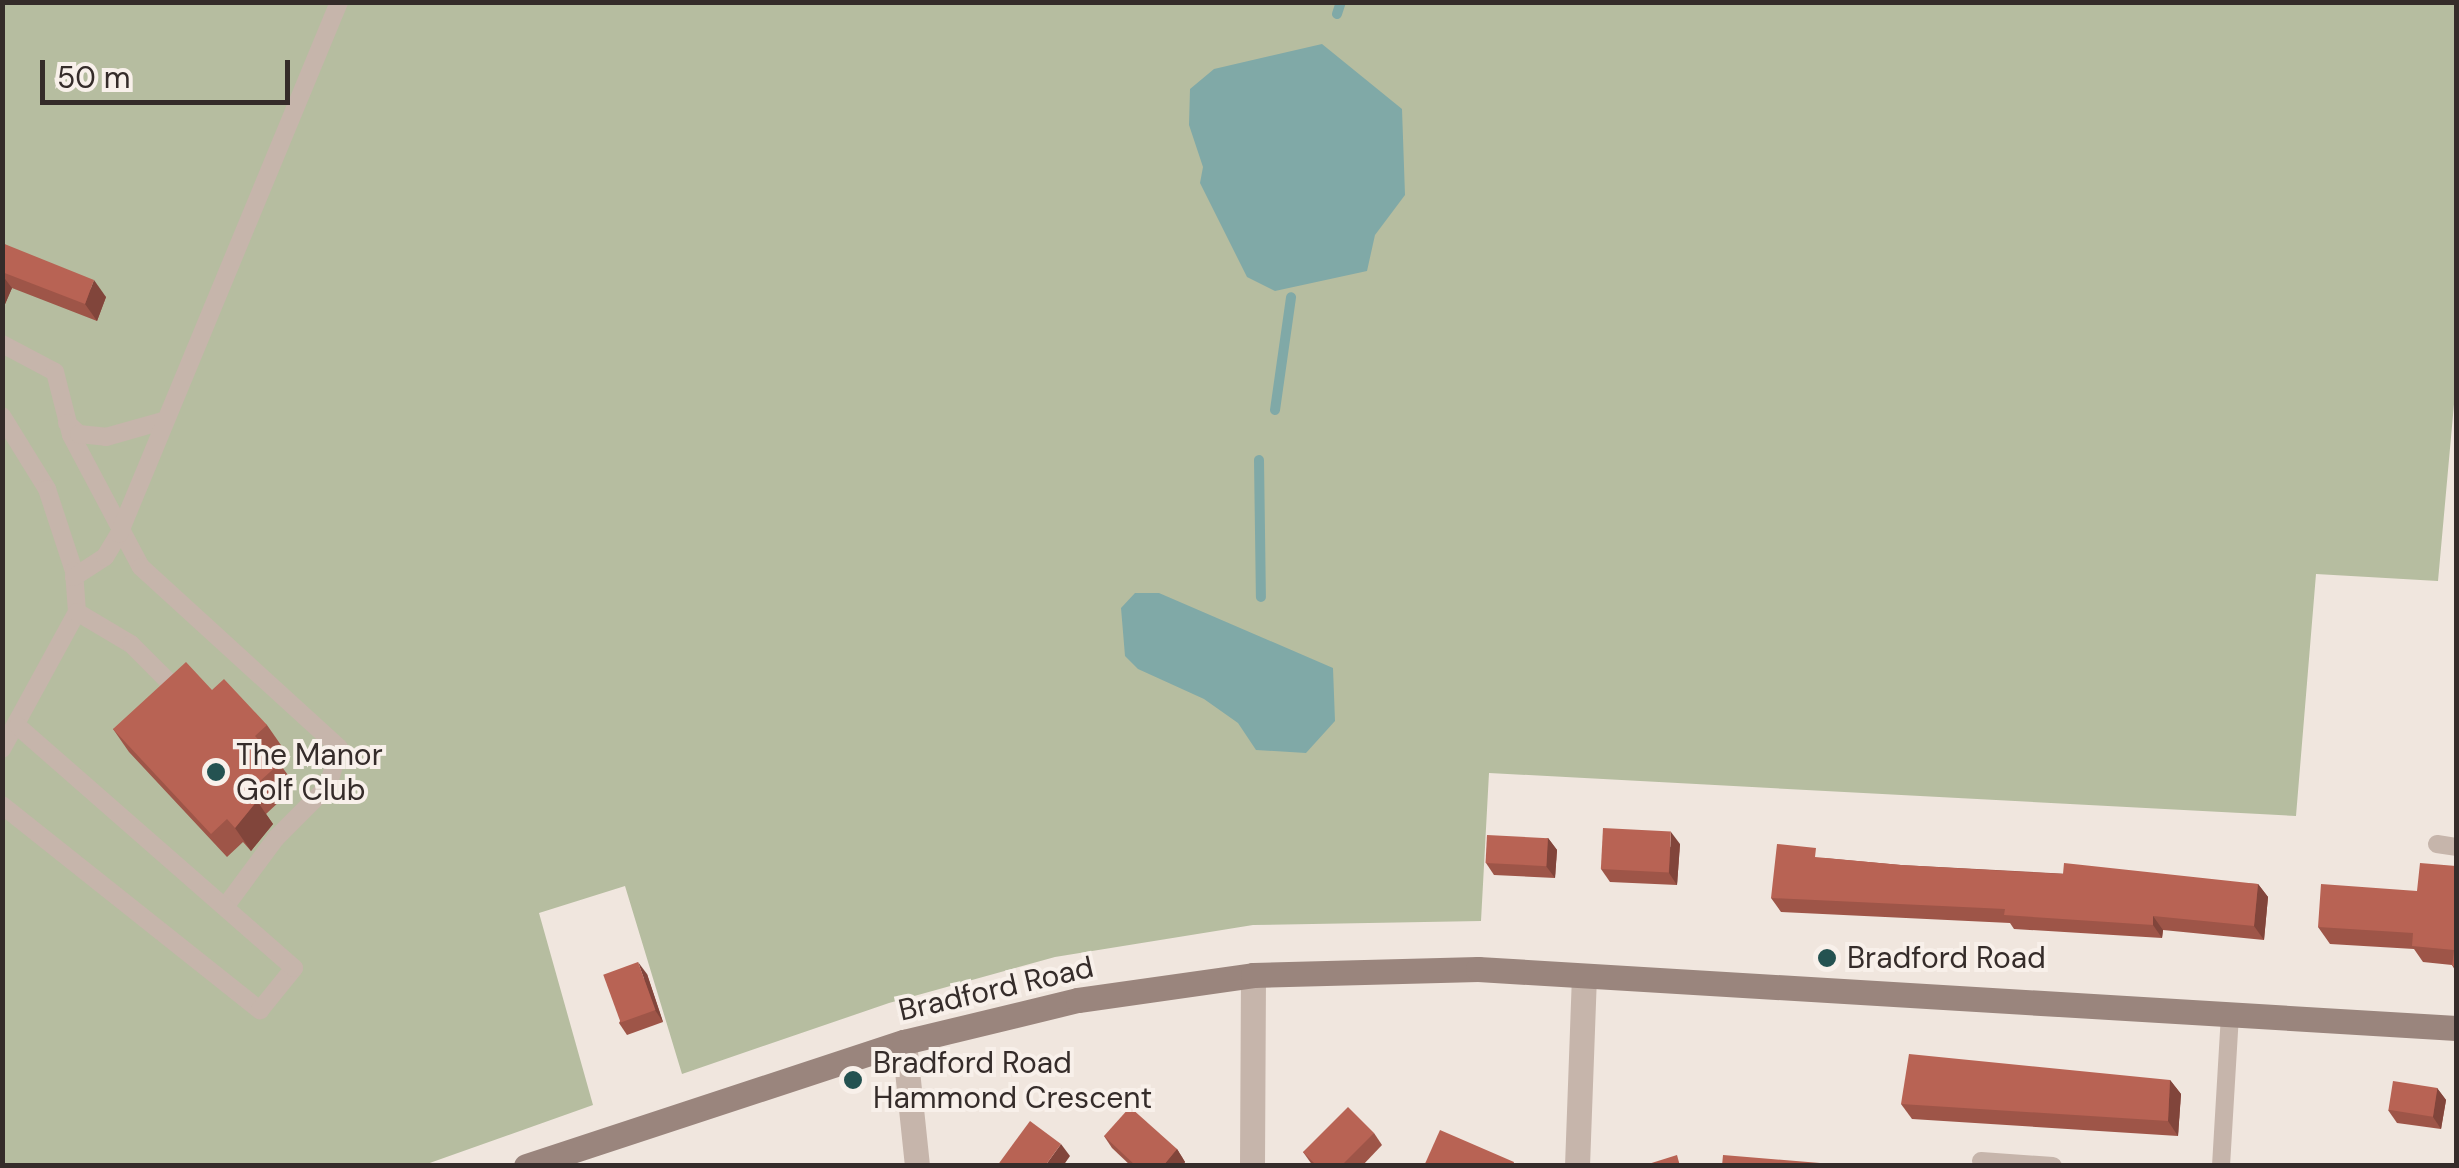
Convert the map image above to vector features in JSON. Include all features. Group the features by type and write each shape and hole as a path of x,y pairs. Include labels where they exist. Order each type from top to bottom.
{"main road":[{"name":"Bradford Road","path":"526,1166 904,1042 1078,1000 1253,975 1478,969 2456,1028"}],"street":[{"path":"1252,1166 1253,975"},
{"path":"1576,1166 1584,976"},
{"path":"904,1042 917,1166"}],"lane":[{"path":"74,578 105,558 120,534 338,2"},
{"path":"2,344 55,372 66,422 120,534 171,597 338,748 328,786 276,838 225,907"},
{"path":"2,416 47,488 74,578 77,612 2,750"},
{"path":"66,422 79,434 106,437 166,420"},
{"path":"77,612 131,644 168,681"},
{"path":"2,805 260,1010 294,968 18,726"},
{"path":"2221,1166 2230,1016"},
{"path":"1981,1162 2054,1166"}],"green space":[{"path":"2,3 2456,3 2456,382 2438,581 2316,574 2296,816 1489,773 1481,921 1253,925 1055,957 889,1003 682,1074 625,886 539,913 593,1105 424,1165 3,1165"}],"water":[{"path":"1322,44 1402,109 1405,195 1375,235 1367,271 1275,291 1247,277 1200,183 1203,167 1189,125 1190,89 1214,69"},
{"path":"1135,593 1159,593 1333,668 1335,721 1306,753 1256,750 1238,723 1204,699 1138,669 1125,656 1121,608"}],"building":[{"path":"2,243 94,280 85,304 2,272"},
{"name":"The Manor Golf Club","path":"186,662 212,690 224,679 267,725 255,736 280,763 248,792 257,801 235,828 227,819 211,834 113,729"},
{"path":"1603,828 1671,832 1669,873 1601,869"},
{"path":"1487,835 1548,838 1546,866 1486,863"},
{"path":"1777,844 1816,848 1815,857 1901,865 2063,874 2064,863 2258,884 2254,926 2153,916 2153,925 2004,915 2005,909 1771,898"},
{"path":"2420,863 2456,866 2456,966 2452,966 2454,950 2412,946 2413,933 2318,927 2321,884 2417,891"},
{"path":"638,962 655,1010 621,1023 603,975"},
{"path":"1909,1054 2170,1080 2168,1121 1901,1104"},
{"path":"2393,1081 2437,1088 2433,1117 2388,1110"},
{"path":"1130,1107 1177,1149 1163,1166 1136,1166 1104,1136"},
{"path":"1348,1107 1374,1133 1341,1166 1317,1166 1303,1152"},
{"path":"1030,1121 1061,1144 1045,1166 997,1166"},
{"path":"1440,1130 1514,1162 1513,1166 1424,1166"},
{"path":"1677,1155 1680,1166 1642,1166"},
{"path":"1723,1155 1856,1166 1722,1166"}],"waterway":[{"path":"1337,14 1341,2"},
{"path":"1275,410 1291,297"},
{"path":"1259,460 1261,597"}],"place":[{"name":"The Manor Golf Club","path":"216,772"},
{"name":"Bradford Road","path":"1827,958"},
{"name":"Bradford Road Hammond Crescent","path":"853,1080"}]}
